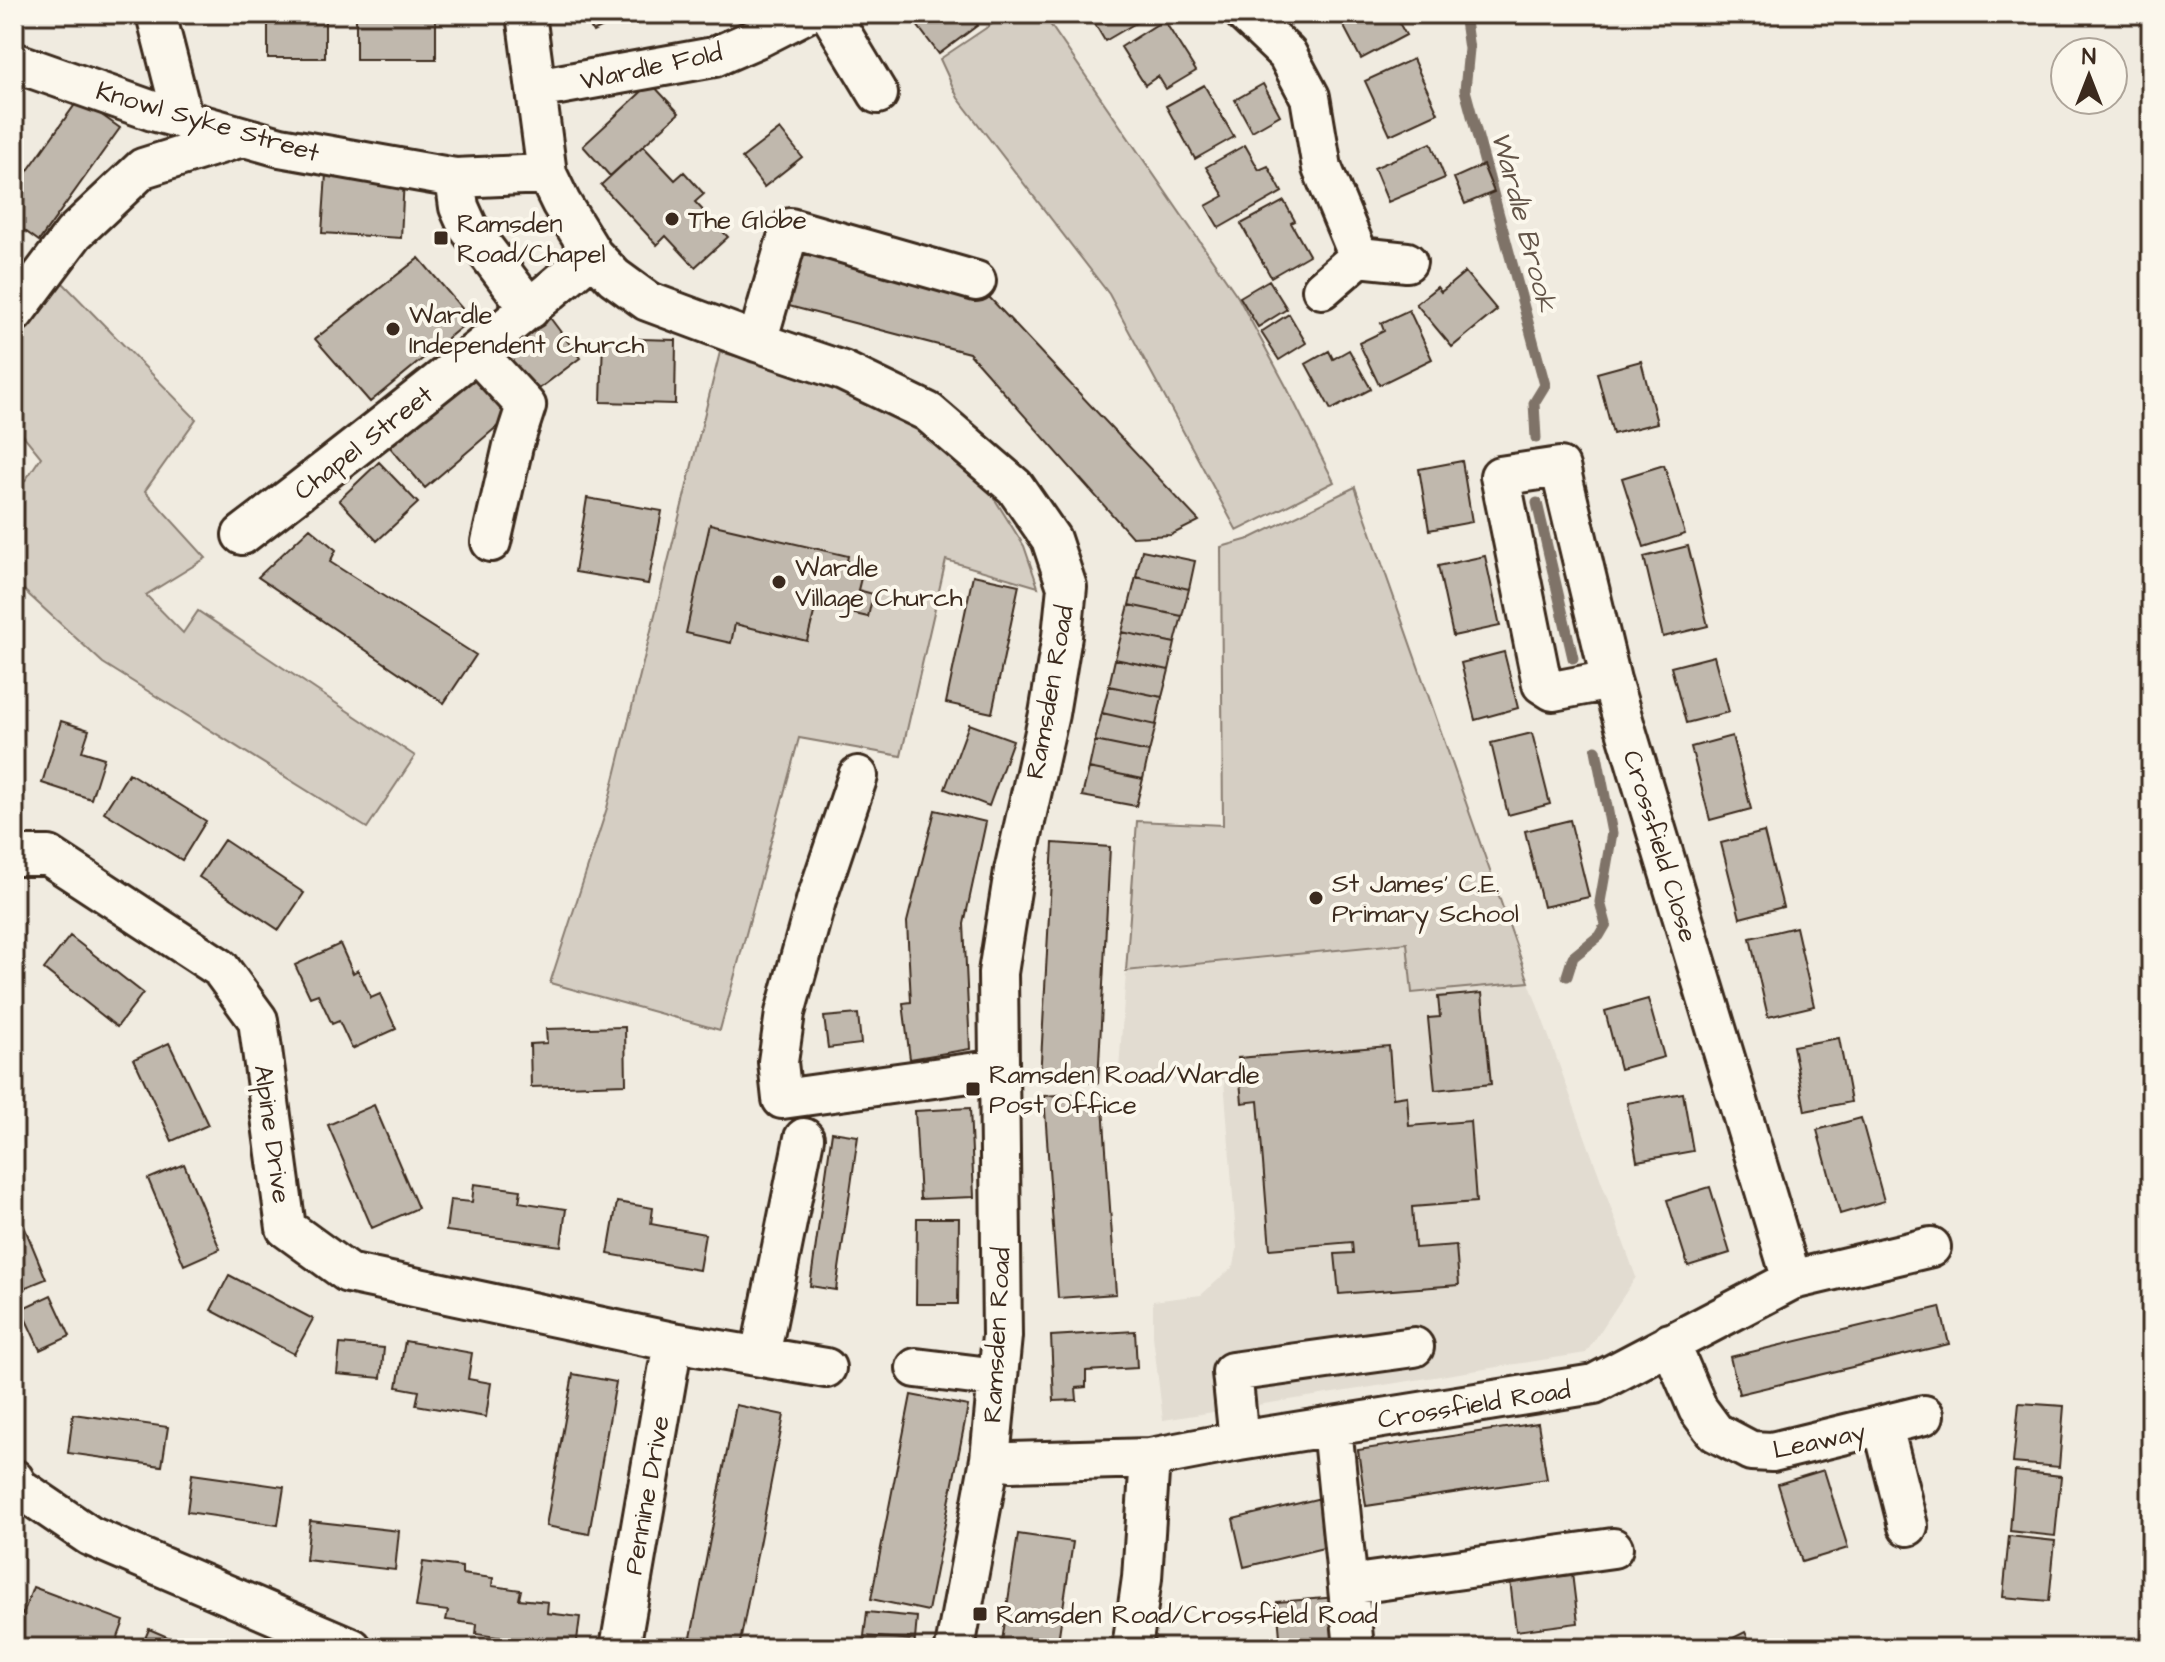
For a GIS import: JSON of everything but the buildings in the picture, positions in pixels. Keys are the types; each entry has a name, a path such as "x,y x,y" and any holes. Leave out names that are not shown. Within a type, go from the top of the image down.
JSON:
{"street":[{"path":"156,14 183,119"},
{"name":"Ramsden Road","path":"526,14 547,174 593,255 614,277 647,301 843,371 928,412 1015,487 1051,539 1067,587 1057,667 1014,871 998,973 1002,1336 990,1459 955,1648"},
{"name":"Wardle Fold","path":"536,89 714,57 805,14"},
{"path":"830,14 878,94"},
{"path":"1245,14 1287,54 1310,97 1322,168 1359,257"},
{"name":"Knowl Syke Street","path":"14,62 153,111 280,147 455,178 547,174"},
{"path":"14,313 74,233 143,168 242,137"},
{"path":"455,178 459,207 468,227 530,309"},
{"path":"757,342 790,228 976,281"},
{"name":"Chapel Street","path":"242,535 477,353 593,255"},
{"path":"1322,289 1359,257 1407,262"},
{"path":"477,353 526,406 513,446 491,542"},
{"name":"Crossfield Close","path":"1611,680 1553,691 1542,684 1500,476 1560,467 1611,680 1792,1280"},
{"path":"858,776 816,901 785,1013 778,1062 782,1099 999,1069"},
{"name":"Alpine Drive","path":"14,856 49,856 220,968 258,1020 286,1228 348,1273 673,1342 826,1368"},
{"path":"760,1356 804,1138"},
{"name":"Crossfield Road","path":"990,1459 1011,1462 1150,1458 1594,1384 1792,1280 1931,1247"},
{"name":"Pennine Drive","path":"620,1648 673,1342"},
{"name":"Leaway","path":"1670,1343 1698,1409 1715,1432 1751,1451 1772,1452 1924,1415"},
{"path":"1239,1441 1232,1372 1414,1347"},
{"path":"916,1368 998,1378"},
{"name":"Leaway","path":"1883,1426 1908,1526"},
{"path":"1332,1427 1354,1648"},
{"path":"1132,1648 1142,1578 1150,1458"},
{"path":"14,1479 18,1487 90,1536 352,1648"},
{"path":"1348,1585 1613,1548"}],"shaded area":[{"path":"1007,14 1043,14 1238,297 1334,482 1237,531 1109,294 958,98 940,59"},
{"path":"61,281 196,419 145,491 206,558 146,595 183,633 198,611 415,756 367,828 103,663 14,581 14,497 41,457 14,424 14,344"},
{"path":"720,352 803,374 917,427 989,490 1024,546 1038,587 946,560 901,756 799,738 720,1030 550,983 607,808"},
{"name":"St James' C.E. Primary School","path":"1355,487 1636,1277 1586,1353 1163,1420 1153,1336 1153,1301 1201,1295 1234,1266 1237,1249 1224,1080 1118,1083 1137,821 1223,825 1221,547 1249,539"},
{"path":"1355,487 1529,982 1412,993 1407,943 1126,971 1137,821 1223,825 1221,547 1249,539"}],"waterway":[{"name":"Wardle Brook","path":"1464,14 1469,49 1465,90 1545,385 1534,403 1536,438"},
{"path":"1537,503 1573,658"},
{"path":"1567,976 1573,957 1599,936 1606,924 1600,902 1612,833 1596,750"}],"place":[{"name":"The Globe","path":"672,219"},
{"name":"Ramsden Road/Chapel","path":"441,238"},
{"name":"Wardle Independent Church","path":"393,329"},
{"name":"Wardle Village Church","path":"779,582"},
{"name":"St James' C.E. Primary School","path":"1316,898"},
{"name":"Ramsden Road/Wardle Post Office","path":"973,1089"},
{"name":"Ramsden Road/Crossfield Road","path":"980,1614"}]}
